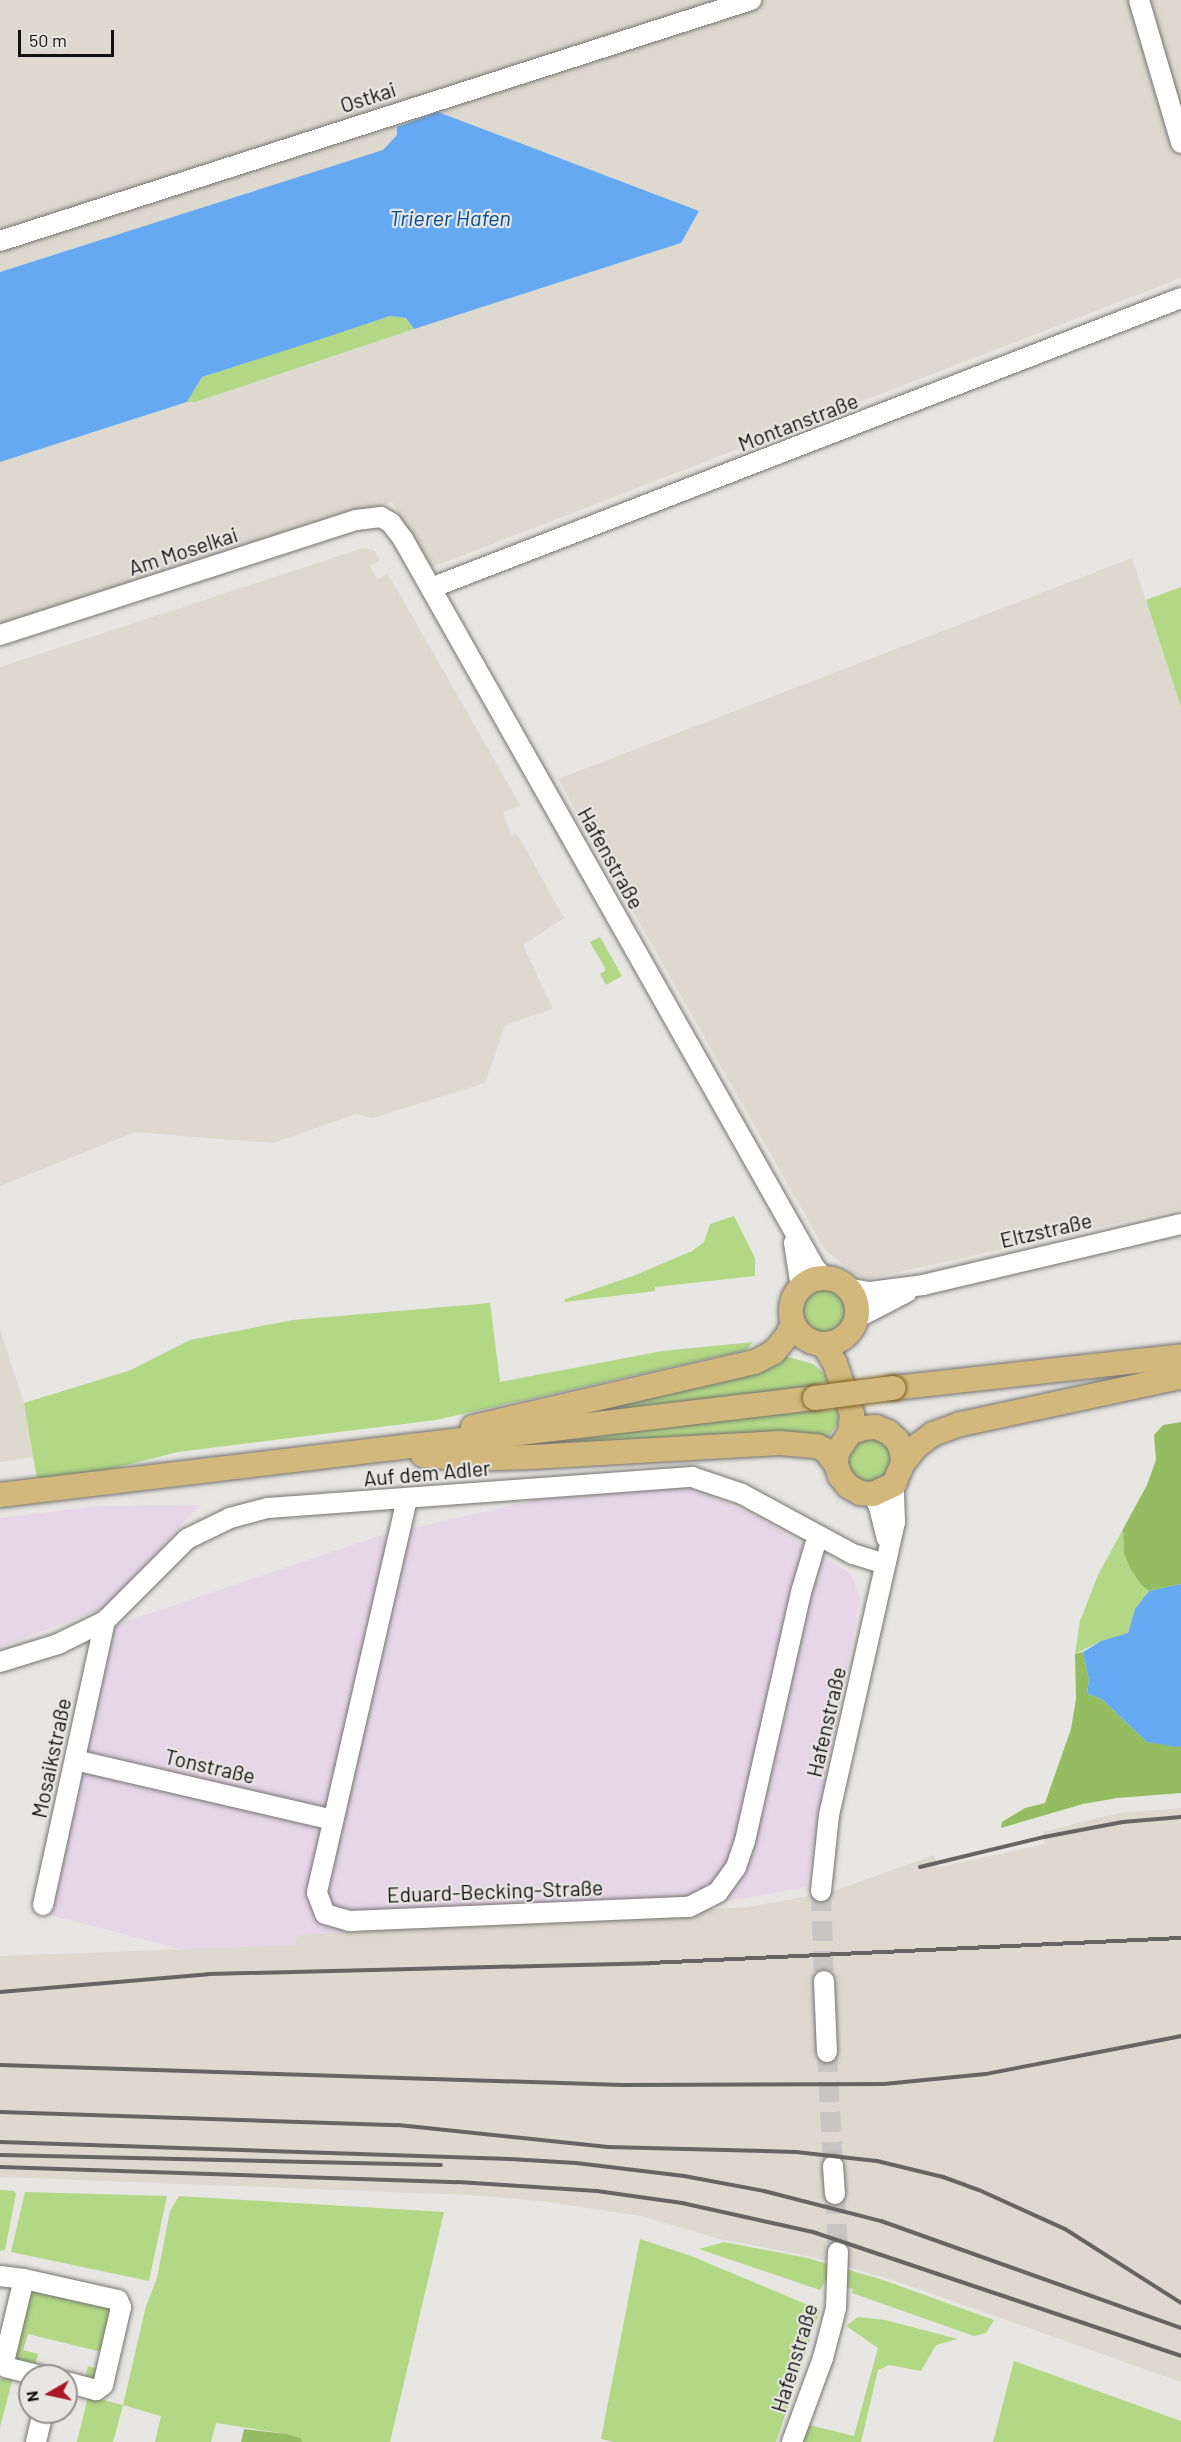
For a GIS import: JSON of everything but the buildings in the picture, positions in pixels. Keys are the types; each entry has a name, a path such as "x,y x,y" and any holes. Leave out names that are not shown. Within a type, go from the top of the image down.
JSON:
{"main road":[{"path":"398,1447 502,1418 755,1362 774,1352 787,1336 792,1323 791,1304 812,1282 842,1283 850,1289 857,1303 848,1358 868,1419 897,1440 902,1451 890,1480"},
{"path":"792,1323 805,1339 824,1345 838,1342 853,1326"},
{"path":"824,1345 830,1352 847,1394 852,1414 850,1433 837,1452 836,1464"},
{"path":"0,1495 893,1388 1181,1356"},
{"path":"369,1450 466,1459 780,1443 817,1446 825,1450 836,1464 840,1476 848,1486 860,1492 890,1480 916,1446 933,1434 961,1424 1181,1377"},
{"path":"850,1433 862,1428 876,1427"}],"street":[{"name":"Ostkai","path":"0,241 751,0"},
{"path":"1140,0 1181,143"},
{"name":"Montanstraße","path":"431,588 1181,298"},
{"name":"Hafenstraße","path":"381,517 397,529 793,1229 812,1282"},
{"name":"Am Moselkai","path":"0,635 356,520 381,517"},
{"name":"Eltzstraße","path":"850,1289 870,1292 922,1285 1181,1224"},
{"name":"Eltzstraße","path":"853,1326 922,1285"},
{"name":"Auf dem Adler","path":"0,1662 58,1644 105,1622 187,1539 230,1518 268,1508 407,1499 625,1480 692,1477 742,1494 853,1554 885,1564"},
{"name":"Hafenstraße","path":"821,1892 829,1815 885,1564 890,1480"},
{"name":"Eduard-Becking-Straße","path":"407,1499 317,1893 325,1914 350,1921 689,1907 718,1892 736,1867 745,1841 802,1589 818,1535"},
{"name":"Mosaikstraße","path":"43,1905 105,1622"},
{"name":"Tonstraße","path":"75,1760 333,1820"},
{"path":"824,1981 827,2052"},
{"path":"833,2166 835,2194"},
{"name":"Hafenstraße","path":"792,2442 823,2358 836,2308 838,2252"},
{"path":"0,2276 24,2279 118,2300 122,2307 103,2385 96,2390 78,2385"},
{"path":"18,2370 6,2367 4,2362 24,2279"},
{"path":"36,2442 41,2424"}],"shaded area":[{"path":"0,0 1181,0 1181,278 430,568 392,502 0,626 0,462 187,402 202,377 414,328 681,243 699,211 438,112 397,135 384,150 0,272"},
{"path":"363,548 374,550 380,560 370,566 377,579 388,574 518,801 520,806 503,812 511,835 516,834 522,842 564,918 523,945 553,1009 505,1025 485,1083 373,1118 356,1114 273,1143 135,1132 0,1186 0,667"},
{"path":"1132,558 1181,707 1181,1209 863,1280 825,1250 558,779"},
{"path":"0,1329 24,1403 34,1457 0,1462"},
{"path":"690,1487 757,1517 851,1574 860,1599 806,1887 542,1935 184,1950 50,1915 115,1625 379,1536 535,1500"},
{"path":"200,1505 104,1608 0,1647 0,1518 99,1506"},
{"path":"1181,1808 1181,2382 893,2280 812,2257 720,2239 641,2216 541,2201 468,2195 0,2177 0,1956 295,1945 298,1935 748,1907 831,1892 934,1855 939,1867 1044,1844 1044,1832 1081,1822 1119,1813"}],"green space":[{"path":"390,316 406,318 414,329 195,402 187,402 202,377"},
{"path":"1181,587 1181,707 1146,600"},
{"path":"600,937 622,976 606,985 600,974 606,970 590,942"},
{"path":"734,1216 755,1258 755,1276 655,1287 655,1291 564,1302 565,1299 633,1276 692,1251 704,1242 710,1224"},
{"path":"819,1287 829,1287 842,1294 849,1307 849,1317 842,1330 829,1337 819,1337 810,1333 803,1326 799,1317 799,1307 803,1298 810,1291"},
{"path":"490,1303 500,1382 662,1351 753,1342 746,1350 436,1420 178,1452 107,1470 37,1479 24,1403 131,1370 190,1340 293,1320"},
{"path":"785,1356 813,1364 825,1374 828,1382 808,1386 809,1389 495,1428"},
{"path":"815,1408 816,1412 838,1409 838,1424 823,1444 473,1451"},
{"path":"1181,1422 1181,1584 1149,1591 1142,1586 1131,1570 1124,1554 1123,1529 1147,1485 1156,1460 1154,1435 1163,1425"},
{"path":"879,1435 896,1457 884,1482 862,1484 847,1468 848,1447 853,1442"},
{"path":"1123,1529 1124,1554 1131,1570 1142,1586 1149,1591 1135,1609 1128,1633 1101,1641 1075,1654 1080,1621 1098,1575"},
{"path":"1083,1652 1089,1680 1087,1693 1103,1700 1147,1742 1181,1746 1181,1793 1117,1798 1083,1804 1001,1828 1002,1822 1025,1808 1045,1803 1071,1729 1076,1699 1075,1654"},
{"path":"0,2190 14,2191 16,2194 5,2250 0,2251"},
{"path":"25,2192 167,2196 149,2281 11,2252"},
{"path":"179,2196 444,2212 390,2442 302,2442 301,2438 287,2434 216,2423 211,2442 155,2442 161,2416 123,2405 146,2306 157,2278 170,2211"},
{"path":"640,2239 691,2256 820,2310 776,2442 614,2442 601,2439"},
{"path":"724,2242 807,2258 880,2279 994,2320 986,2333 974,2336 852,2293 853,2289 825,2280 820,2290 699,2249"},
{"path":"32,2287 116,2306 101,2379 95,2385 84,2382 88,2366 102,2370 106,2353 28,2334 23,2350 38,2354 36,2364 13,2363 29,2290"},
{"path":"858,2317 885,2320 958,2339 936,2345 921,2371 889,2365 878,2370 861,2442 799,2442 805,2424 854,2436 878,2348 846,2326"},
{"path":"1014,2361 1181,2421 1181,2442 993,2442"},
{"path":"13,2378 0,2427 0,2379"},
{"path":"88,2396 123,2405 113,2442 77,2442"},
{"path":"244,2429 287,2434 301,2438 302,2442 241,2442"}],"water":[{"name":"Trierer Hafen","path":"438,112 699,211 681,243 414,329 406,318 390,316 202,377 187,402 0,462 0,272 383,150 397,135 397,127"},
{"path":"1181,1584 1181,1746 1177,1747 1147,1742 1103,1700 1087,1693 1089,1680 1083,1652 1101,1641 1128,1633 1135,1609 1149,1591"}],"tunnel":[{"path":"821,1891 824,1981"},
{"path":"827,2052 833,2166"},
{"path":"835,2194 838,2252"}],"railway":[{"path":"920,1867 1044,1837 1123,1822 1181,1817"},
{"path":"0,1992 208,1974 650,1963 1181,1938"},
{"path":"0,2065 623,2085 884,2084 986,2074 1181,2036"},
{"path":"0,2112 398,2125 608,2147 796,2152 877,2161 943,2177 979,2190 1065,2229 1181,2303"},
{"path":"0,2142 510,2159 576,2163 684,2176 764,2191 881,2221 1181,2328"},
{"path":"0,2155 441,2165"},
{"path":"0,2167 458,2182 597,2191 682,2203 813,2232 1181,2356"}]}
